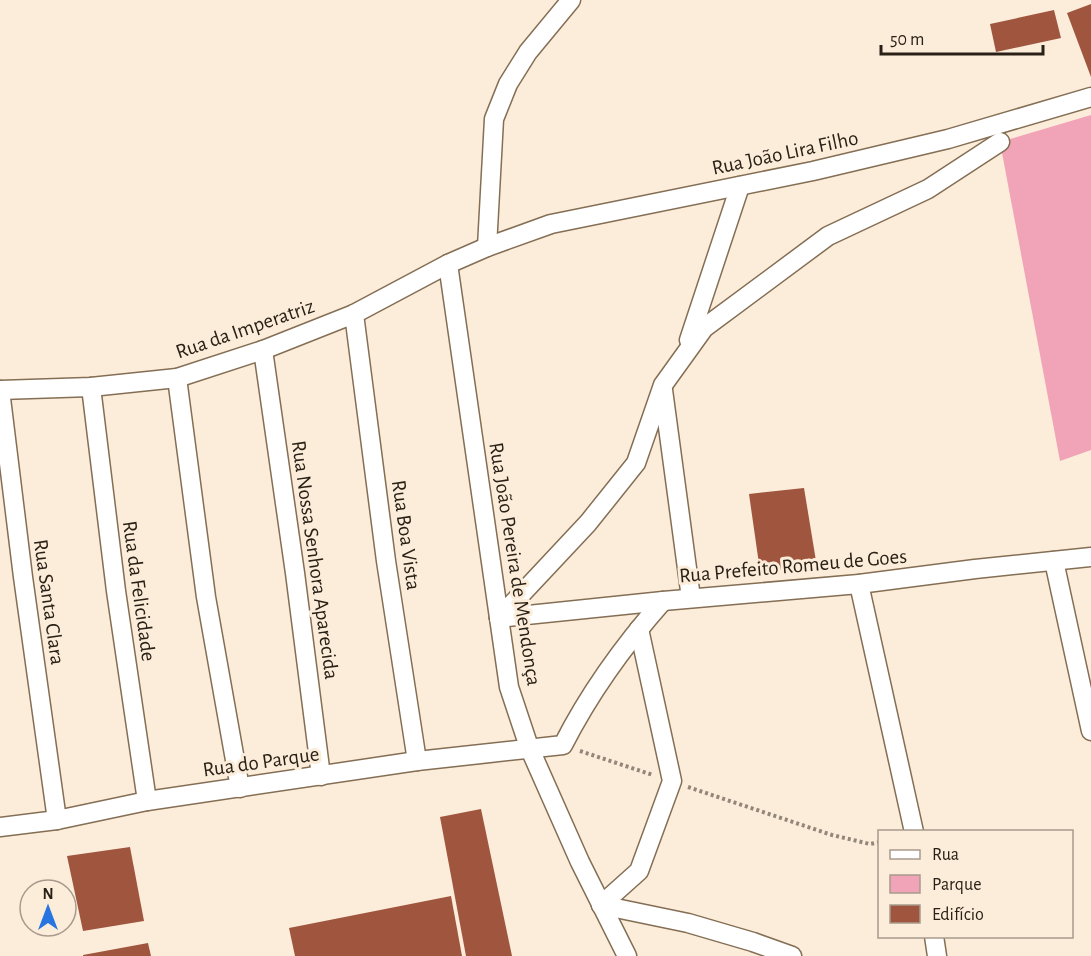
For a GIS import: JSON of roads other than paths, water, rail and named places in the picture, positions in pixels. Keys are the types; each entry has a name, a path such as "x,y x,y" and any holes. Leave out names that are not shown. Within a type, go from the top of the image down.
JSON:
{"street":[{"path":"486,247 494,119 508,84 528,52 571,0"},
{"name":"Rua João Lira Filho","path":"486,247 551,224 813,171 948,139 1091,97"},
{"path":"499,618 588,523 636,463 663,386 704,328 828,236 928,189 1000,142"},
{"path":"683,356 740,186"},
{"name":"Rua da Imperatriz","path":"0,390 91,387 177,378 263,350 354,314 448,264 486,247"},
{"name":"Rua João Pereira de Mendonça","path":"448,264 509,687 529,747 627,956"},
{"name":"Rua Boa Vista","path":"354,314 386,561 417,761"},
{"name":"Rua Nossa Senhora Aparecida","path":"263,350 321,776"},
{"path":"177,378 206,597 240,788"},
{"path":"663,386 691,598"},
{"name":"Rua da Felicidade","path":"91,387 116,591 147,801"},
{"name":"Rua Santa Clara","path":"0,390 57,820"},
{"name":"Rua Prefeito Romeu de Goes","path":"499,618 691,598 859,584 1091,557"},
{"path":"1054,561 1091,731"},
{"path":"859,584 914,830"},
{"path":"602,905 639,872 672,781 639,629 663,601"},
{"name":"Rua do Parque","path":"0,827 57,820 147,801 417,761 563,745 596,686 639,629"},
{"path":"602,905 688,922 792,956"},
{"path":"934,938 937,956"}]}
